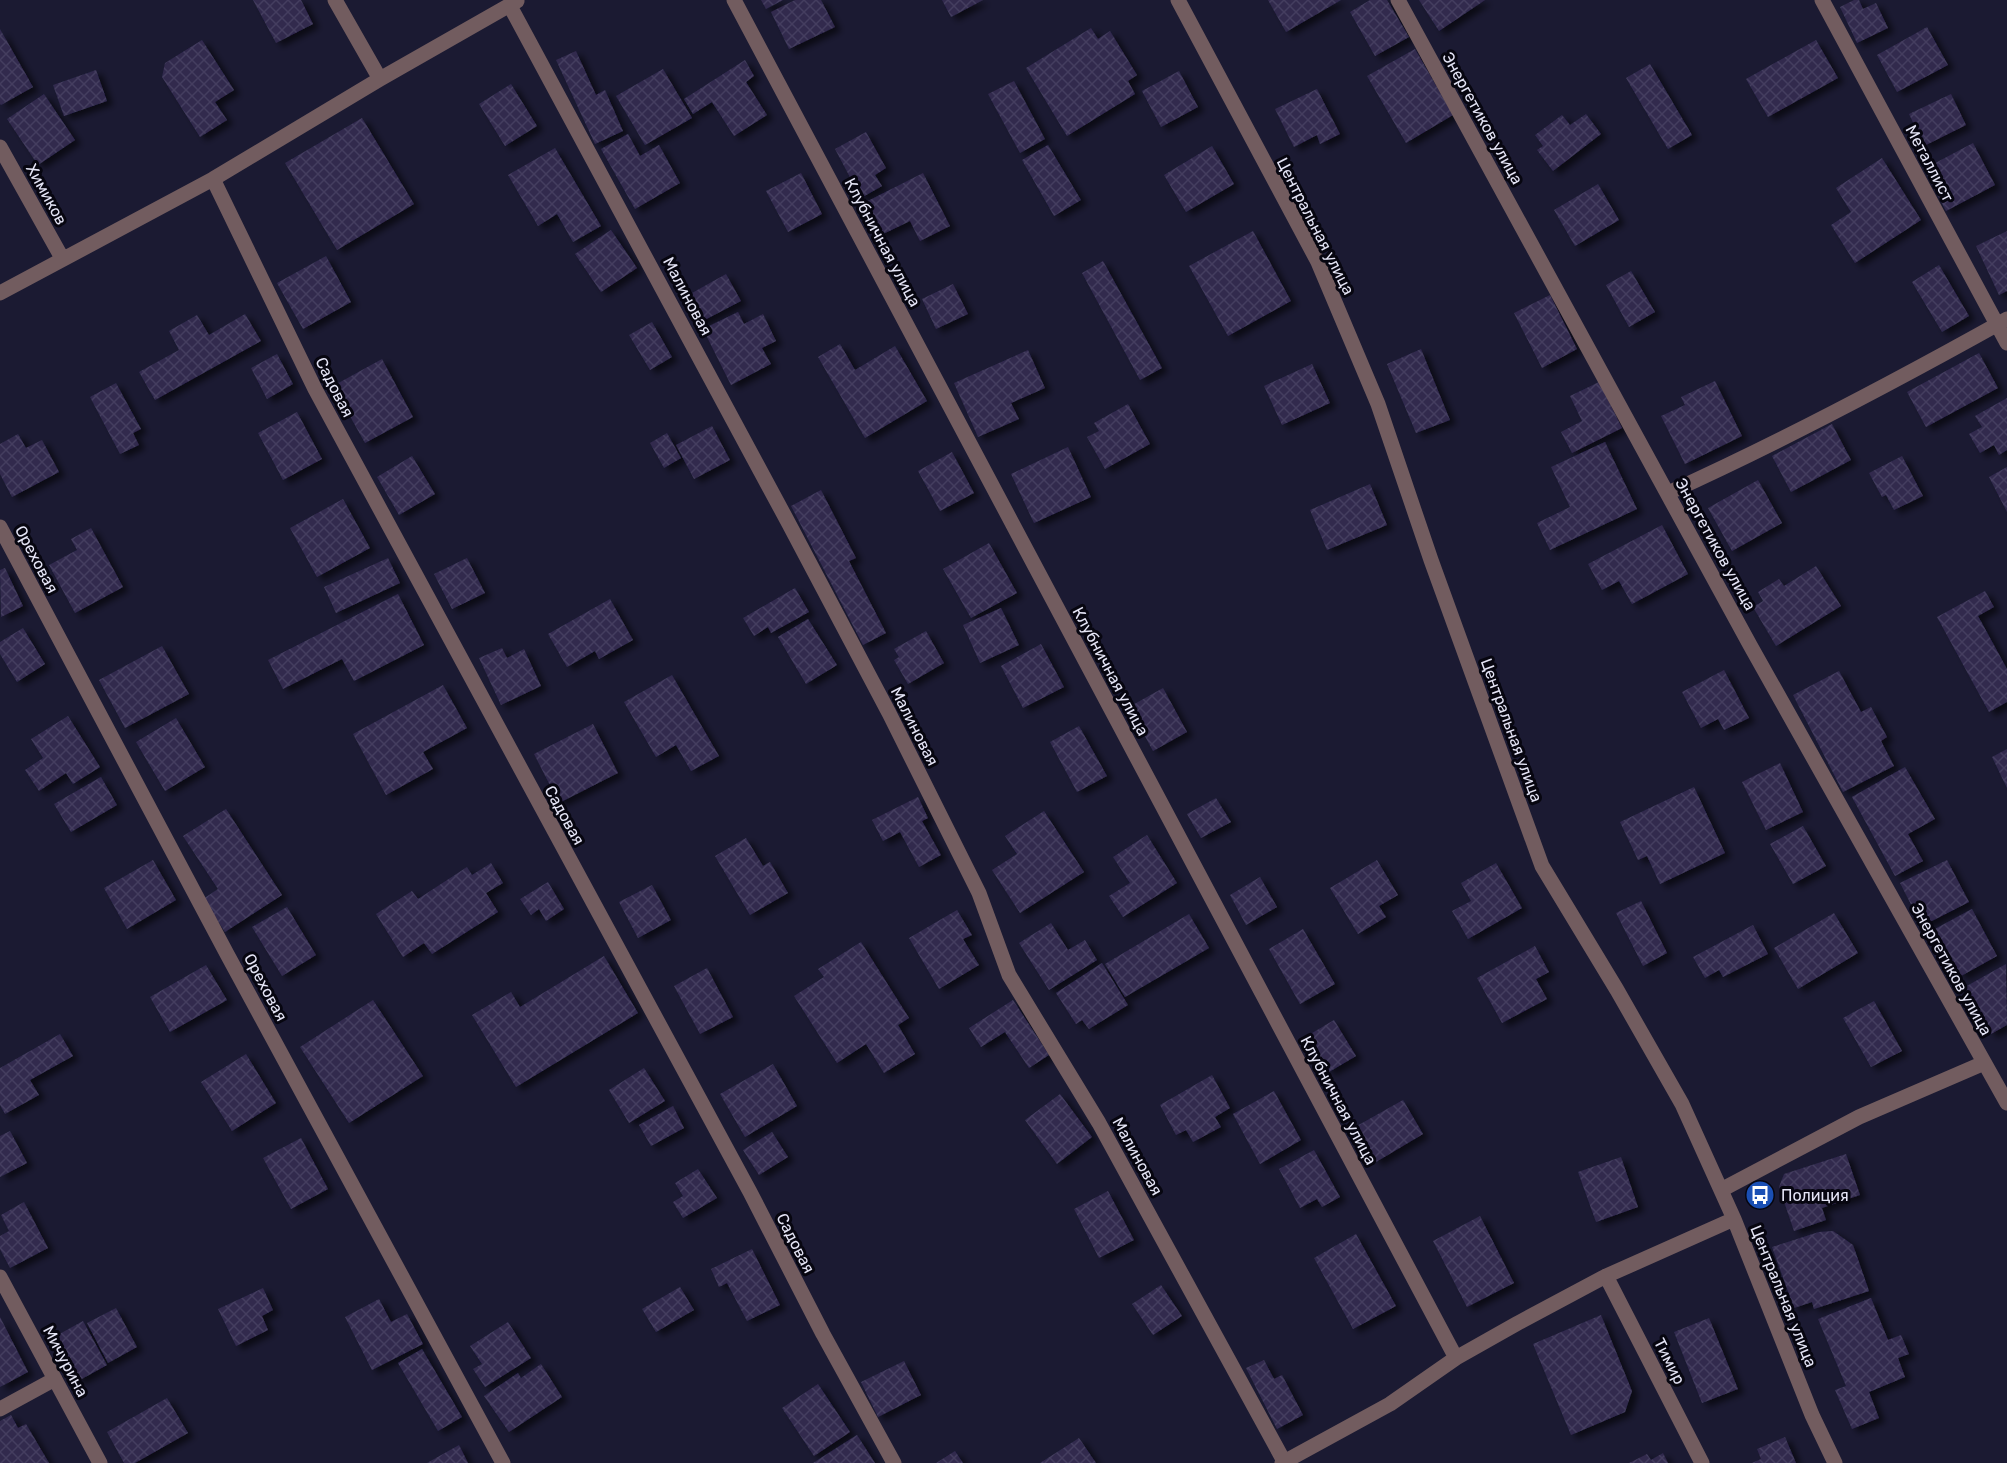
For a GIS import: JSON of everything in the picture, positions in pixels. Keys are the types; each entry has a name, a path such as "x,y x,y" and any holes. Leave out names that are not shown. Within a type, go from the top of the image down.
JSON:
{"street":[{"path":"335,0 380,79"},
{"name":"Клубничная улица","path":"734,0 1456,1358"},
{"name":"Центральная улица","path":"1178,0 1323,273 1378,404 1431,560 1542,866 1682,1104 1734,1218 1812,1415 1835,1463"},
{"name":"Энергетиков улица","path":"1398,0 1668,494 2007,1103"},
{"name":"Металлист","path":"1822,0 2002,322 2007,343"},
{"path":"0,293 213,179 380,79 515,3"},
{"name":"Малиновая","path":"515,3 889,713 979,893 1009,975 1100,1123 1284,1463"},
{"name":"Химиков","path":"0,147 62,258"},
{"name":"Садовая","path":"213,179 315,389 750,1192 823,1334 894,1463"},
{"path":"1668,494 1908,374 2002,322"},
{"name":"Ореховая","path":"0,527 502,1463"},
{"path":"1721,1190 1859,1117 1984,1063"},
{"path":"1284,1463 1390,1404 1456,1358 1606,1275 1734,1218"},
{"name":"Тимир","path":"1606,1275 1702,1463"},
{"name":"Мичурина","path":"0,1277 100,1463"},
{"path":"0,1409 55,1379"}],"building":[{"path":"253,0 301,0 313,24 276,43"},
{"path":"761,0 783,0 766,9"},
{"path":"795,0 821,0 835,27 789,49 771,12"},
{"path":"942,0 983,0 951,17"},
{"path":"1268,0 1341,0 1286,32"},
{"path":"1370,0 1387,0 1409,37 1375,56 1350,12"},
{"path":"1419,0 1485,0 1439,31"},
{"path":"1859,0 1863,9 1876,3 1888,28 1857,43 1840,7"},
{"path":"1927,27 1948,65 1897,92 1877,55"},
{"path":"1091,28 1098,39 1110,31 1137,75 1128,81 1135,94 1067,136 1026,68"},
{"path":"0,29 33,87 1,105 0,104"},
{"path":"202,40 234,90 215,102 227,120 200,137 162,77 165,63"},
{"path":"1816,40 1838,78 1768,117 1746,79"},
{"path":"1415,49 1453,115 1406,143 1367,76"},
{"path":"576,51 596,95 605,90 623,131 595,144 556,60"},
{"path":"745,60 754,76 746,82 767,115 734,136 712,102 693,114 684,99"},
{"path":"1650,64 1692,135 1668,149 1626,78"},
{"path":"663,69 692,118 645,145 616,96"},
{"path":"96,70 107,101 64,116 53,85"},
{"path":"1179,71 1198,107 1161,127 1142,91"},
{"path":"1014,81 1045,139 1020,153 988,94"},
{"path":"511,84 537,126 505,146 479,104"},
{"path":"1317,89 1340,134 1320,144 1317,135 1294,147 1275,109"},
{"path":"44,94 75,140 38,165 7,119"},
{"path":"1951,94 1966,125 1924,146 1909,114"},
{"path":"1586,114 1601,134 1553,171 1537,150 1543,146 1535,135 1562,115 1570,125"},
{"path":"362,118 414,204 337,250 285,163"},
{"path":"866,132 886,168 875,175 882,186 861,198 835,149"},
{"path":"628,134 640,156 659,145 680,183 635,209 601,149"},
{"path":"1973,143 1995,185 1946,211 1924,169"},
{"path":"1048,145 1081,200 1054,216 1022,160"},
{"path":"1212,146 1234,184 1186,212 1164,175"},
{"path":"555,148 601,226 573,242 557,214 538,226 508,175"},
{"path":"1882,158 1921,220 1855,263 1831,225 1851,212 1836,188"},
{"path":"801,173 822,214 788,232 766,191"},
{"path":"923,173 950,226 920,241 910,221 879,236 862,204"},
{"path":"1598,184 1619,220 1575,246 1554,210"},
{"path":"611,230 637,268 601,292 575,254"},
{"path":"1253,231 1291,301 1228,336 1189,266"},
{"path":"2007,231 2007,291 1999,295 1976,246"},
{"path":"326,256 351,302 303,329 277,283"},
{"path":"1103,261 1162,368 1140,380 1082,273"},
{"path":"1939,265 1969,316 1942,332 1912,282"},
{"path":"1631,271 1655,312 1629,327 1606,285"},
{"path":"726,274 741,301 697,324 683,298"},
{"path":"953,284 968,314 936,329 922,299"},
{"path":"1550,295 1577,349 1542,368 1514,313"},
{"path":"738,312 744,324 763,314 776,341 762,348 771,364 731,385 703,329"},
{"path":"245,314 261,341 155,400 139,372 179,350 169,331 197,315 209,335"},
{"path":"652,322 672,357 650,370 629,335"},
{"path":"840,344 855,370 895,346 927,401 865,438 818,357"},
{"path":"1421,349 1450,420 1416,433 1387,364"},
{"path":"1028,350 1045,388 1011,403 1019,419 978,437 954,383"},
{"path":"1979,353 1998,388 1926,427 1907,392"},
{"path":"277,354 293,384 267,399 251,368"},
{"path":"382,359 413,417 365,443 333,386"},
{"path":"1312,364 1330,403 1282,425 1264,386"},
{"path":"1715,381 1742,436 1685,464 1661,416 1685,405 1681,397"},
{"path":"1599,382 1622,428 1572,453 1561,432 1582,421 1570,396"},
{"path":"116,383 141,429 133,433 139,445 120,454 90,397"},
{"path":"2007,398 2007,450 1999,455 1994,445 1980,453 1969,434 1982,427 1975,416"},
{"path":"1128,404 1150,444 1105,469 1087,437 1099,431 1094,423"},
{"path":"297,412 322,459 283,480 258,433"},
{"path":"1832,424 1851,460 1791,492 1772,456"},
{"path":"712,426 730,460 694,479 676,445"},
{"path":"667,433 681,458 664,468 650,443"},
{"path":"18,434 26,448 42,440 59,472 12,497 0,474 0,444"},
{"path":"1605,442 1637,509 1550,550 1537,523 1570,507 1551,467"},
{"path":"1068,447 1091,497 1034,523 1011,474"},
{"path":"952,452 974,493 940,511 918,471"},
{"path":"412,456 435,494 399,515 377,477"},
{"path":"1902,456 1923,496 1894,510 1886,495 1882,497 1869,473"},
{"path":"2007,467 2007,512 1989,477"},
{"path":"1758,480 1782,523 1732,551 1708,508"},
{"path":"1370,484 1387,525 1327,550 1310,510"},
{"path":"821,490 856,558 849,561 886,633 863,645 791,506"},
{"path":"343,499 370,548 317,577 290,528"},
{"path":"1662,525 1688,574 1632,604 1619,581 1602,590 1588,564"},
{"path":"91,528 123,587 75,613 49,565 77,550 71,539"},
{"path":"989,543 1017,593 971,618 943,569"},
{"path":"388,558 400,583 336,613 324,587"},
{"path":"467,558 485,593 452,609 434,574"},
{"path":"1816,566 1841,606 1776,646 1753,607 1763,601 1758,592 1779,579 1784,586"},
{"path":"5,568 23,606 1,617 0,570"},
{"path":"795,588 809,612 771,633 768,627 754,636 743,618"},
{"path":"1985,591 1994,607 1978,616 2007,669 2007,702 1989,712 1937,617"},
{"path":"398,594 424,645 354,681 342,659 283,689 268,660"},
{"path":"610,599 633,640 599,659 595,651 567,667 548,634"},
{"path":"1001,608 1019,645 980,663 963,625"},
{"path":"808,619 837,665 806,684 778,637"},
{"path":"23,628 45,664 17,682 0,654 0,642"},
{"path":"926,631 944,663 908,684 894,660 899,657 894,649"},
{"path":"1041,644 1064,687 1023,708 1001,666"},
{"path":"162,646 189,694 125,728 99,680"},
{"path":"502,648 507,658 524,649 541,686 501,705 479,658"},
{"path":"1724,670 1749,718 1724,730 1718,719 1701,728 1682,692"},
{"path":"1839,671 1861,712 1871,707 1887,737 1881,741 1894,766 1843,792 1793,695"},
{"path":"672,675 719,756 691,771 676,745 656,757 624,702"},
{"path":"443,685 467,728 423,752 433,769 386,795 353,734"},
{"path":"1163,688 1187,732 1153,751 1129,707"},
{"path":"68,716 100,767 73,784 66,773 39,791 25,770 43,758 31,739"},
{"path":"176,718 205,767 165,791 136,742"},
{"path":"593,724 618,773 559,803 534,754"},
{"path":"1079,726 1107,776 1077,792 1050,742"},
{"path":"2007,749 2007,788 1992,757"},
{"path":"1780,763 1803,812 1766,830 1742,782"},
{"path":"1905,767 1935,819 1908,834 1923,861 1895,876 1852,797"},
{"path":"101,777 117,805 71,832 54,804"},
{"path":"1694,787 1725,853 1660,884 1647,856 1638,860 1620,822"},
{"path":"918,797 928,818 922,821 941,855 919,867 900,832 883,841 872,820"},
{"path":"1216,798 1231,822 1201,838 1187,814"},
{"path":"226,809 282,895 225,932 203,899 218,889 183,836"},
{"path":"1044,811 1084,872 1020,913 992,870 1017,854 1005,836"},
{"path":"1803,826 1826,866 1793,884 1770,844"},
{"path":"1147,835 1177,883 1123,917 1109,896 1130,883 1113,857"},
{"path":"746,838 763,866 770,862 788,893 750,915 715,856"},
{"path":"153,860 176,900 127,929 104,888"},
{"path":"1377,860 1398,895 1379,906 1386,917 1358,934 1330,888"},
{"path":"1947,860 1969,902 1922,926 1900,883"},
{"path":"491,863 503,883 486,893 498,912 432,954 424,943 403,957 376,914 412,891 418,899 467,867 472,875"},
{"path":"1496,863 1522,908 1468,939 1452,911 1471,901 1461,883"},
{"path":"1260,877 1277,907 1246,925 1230,895"},
{"path":"548,882 564,909 546,921 539,909 531,915 520,899"},
{"path":"652,885 671,920 638,938 619,902"},
{"path":"1641,901 1667,953 1643,966 1616,913"},
{"path":"287,907 316,955 282,976 252,927"},
{"path":"1972,909 1997,956 1961,976 1935,929"},
{"path":"957,910 972,935 963,939 979,965 939,989 909,938"},
{"path":"1834,913 1858,953 1798,989 1774,948"},
{"path":"1189,914 1209,948 1125,997 1105,964"},
{"path":"1051,923 1068,950 1085,940 1097,960 1049,990 1019,943"},
{"path":"1753,925 1768,954 1723,977 1719,970 1705,978 1693,957"},
{"path":"1303,929 1335,984 1300,1004 1269,949"},
{"path":"861,942 909,1018 898,1025 915,1054 884,1073 866,1044 837,1063 794,996 824,977 818,969"},
{"path":"1535,946 1549,972 1536,979 1547,999 1502,1023 1477,978"},
{"path":"604,956 638,1013 516,1087 472,1015 511,992 520,1007"},
{"path":"1102,963 1128,1005 1089,1029 1082,1020 1076,1024 1056,993"},
{"path":"2006,964 2007,1025 1991,1034 1965,987"},
{"path":"206,965 227,1000 170,1032 150,997"},
{"path":"707,968 733,1017 700,1034 674,986"},
{"path":"373,1000 423,1076 349,1123 300,1047"},
{"path":"1013,1000 1049,1055 1029,1068 1005,1032 981,1047 969,1028"},
{"path":"1874,1001 1902,1051 1871,1067 1843,1018"},
{"path":"1334,1020 1356,1056 1329,1072 1307,1036"},
{"path":"60,1034 73,1056 30,1080 39,1095 5,1114 0,1105 0,1068"},
{"path":"246,1054 276,1103 232,1131 201,1082"},
{"path":"773,1064 797,1106 745,1137 720,1094"},
{"path":"644,1068 665,1101 629,1123 609,1090"},
{"path":"1212,1075 1230,1108 1215,1117 1221,1127 1193,1142 1186,1130 1176,1135 1160,1105"},
{"path":"1274,1091 1301,1140 1260,1164 1233,1114"},
{"path":"1060,1094 1092,1137 1057,1164 1025,1120"},
{"path":"1403,1100 1423,1134 1376,1162 1355,1127"},
{"path":"673,1106 684,1128 651,1146 639,1125"},
{"path":"10,1131 27,1163 0,1177 0,1136"},
{"path":"772,1132 788,1157 759,1175 743,1150"},
{"path":"301,1138 328,1189 291,1209 263,1158"},
{"path":"1314,1150 1340,1197 1322,1207 1317,1199 1300,1208 1279,1169"},
{"path":"1846,1154 1860,1195 1822,1208 1826,1220 1794,1231 1779,1187 1784,1174"},
{"path":"1621,1157 1638,1207 1596,1222 1578,1172"},
{"path":"698,1169 717,1198 683,1218 673,1202 683,1196 675,1183"},
{"path":"1108,1191 1134,1240 1099,1258 1074,1209"},
{"path":"24,1202 48,1248 10,1268 0,1249 0,1236 9,1231 1,1215"},
{"path":"1480,1216 1514,1283 1467,1307 1433,1241"},
{"path":"1833,1231 1853,1245 1869,1291 1814,1309 1812,1302 1794,1308 1772,1247 1819,1232"},
{"path":"1356,1234 1396,1306 1353,1329 1314,1258"},
{"path":"752,1249 780,1305 747,1321 727,1283 719,1287 711,1269"},
{"path":"1161,1285 1182,1316 1153,1335 1132,1304"},
{"path":"680,1287 694,1310 656,1332 642,1309"},
{"path":"263,1288 273,1310 262,1316 268,1330 236,1346 218,1309"},
{"path":"1871,1298 1888,1340 1901,1335 1909,1354 1898,1358 1905,1377 1869,1392 1879,1418 1852,1429 1835,1390 1846,1386 1818,1319"},
{"path":"379,1299 391,1322 407,1314 423,1344 372,1370 345,1317"},
{"path":"116,1308 137,1347 108,1363 87,1323"},
{"path":"1601,1315 1632,1391 1625,1412 1571,1435 1533,1344"},
{"path":"0,1317 28,1372 0,1387"},
{"path":"1709,1318 1738,1389 1702,1403 1674,1332"},
{"path":"83,1321 107,1365 78,1381 54,1337"},
{"path":"508,1322 531,1358 485,1387 473,1369 482,1364 470,1346"},
{"path":"422,1349 462,1417 438,1431 398,1363"},
{"path":"1264,1360 1274,1379 1282,1375 1303,1415 1277,1429 1246,1368"},
{"path":"904,1361 921,1395 878,1417 861,1382"},
{"path":"541,1364 562,1397 509,1432 484,1396 518,1373 521,1378"},
{"path":"818,1384 850,1432 814,1456 782,1408"},
{"path":"167,1398 188,1433 135,1463 124,1463 107,1432"},
{"path":"11,1415 18,1428 26,1424 49,1463 0,1463 0,1421"},
{"path":"857,1435 875,1463 813,1463"},
{"path":"1785,1437 1796,1463 1752,1463 1761,1459 1757,1449"},
{"path":"1079,1438 1096,1463 1040,1463"},
{"path":"459,1445 468,1463 427,1463"},
{"path":"955,1451 963,1463 936,1463"},
{"path":"1663,1453 1668,1463 1629,1463 1647,1454 1651,1460"}],"place":[{"name":"Полиция","path":"1760,1195"}]}
